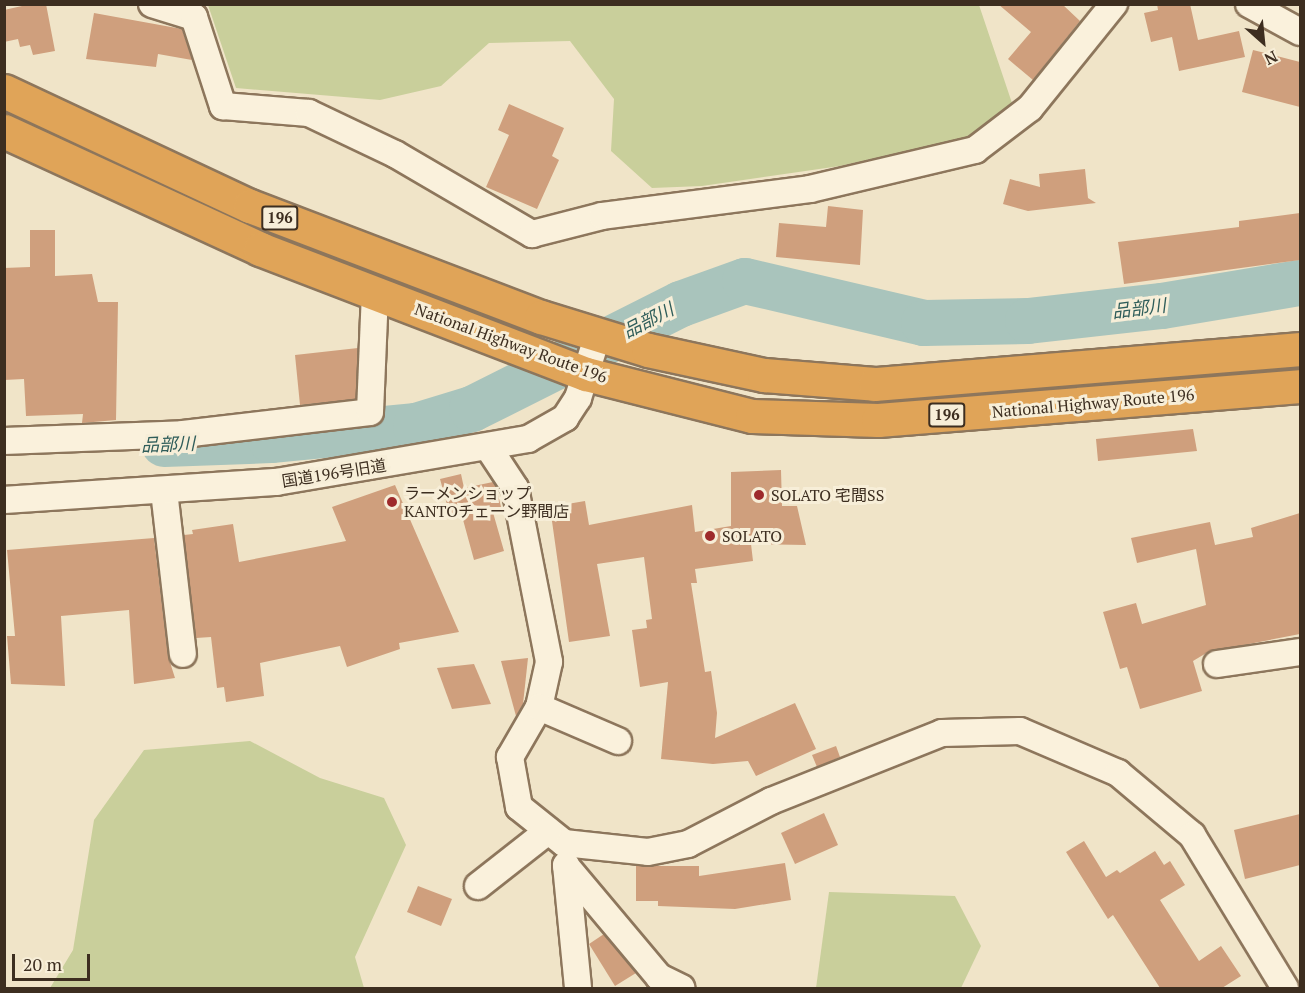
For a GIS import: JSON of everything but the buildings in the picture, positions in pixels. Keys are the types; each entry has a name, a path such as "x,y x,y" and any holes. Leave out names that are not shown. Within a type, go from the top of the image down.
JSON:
{"highway":[{"name":"196","path":"4,91 250,206 564,324 648,350 764,375 874,384 1300,349"},
{"name":"National Highway Route 196","path":"4,131 260,249 523,350 589,378 752,416 878,420 1300,386"}],"street":[{"path":"152,4 192,11 223,106 309,113 395,154 532,234 602,216 810,189 975,150 1030,108 1114,4"},
{"path":"1249,4 1300,32"},
{"path":"4,441 183,434 370,411 375,293"},
{"name":"国道196号旧道","path":"4,500 276,482 528,439 549,430 565,418 589,378 598,333"},
{"path":"488,447 515,488 549,662 539,707 510,757 519,807 560,847 658,976 682,988"},
{"path":"164,491 183,654"},
{"path":"1217,664 1300,652"},
{"path":"539,707 618,741"},
{"path":"478,886 560,847 648,852 688,844 771,801 942,734 1020,731 1118,773 1192,835 1285,988"},
{"path":"560,847 578,988"}],"green space":[{"path":"208,5 979,5 1012,103 969,137 840,166 702,186 652,188 611,151 614,99 570,41 489,43 441,86 380,100 236,88"},
{"path":"250,741 320,778 384,798 406,845 355,957 364,988 50,988 73,950 94,820 144,750"},
{"path":"829,892 955,896 981,946 961,988 816,988"}],"waterway":[{"name":"品部川","path":"164,444 271,440 416,426 472,409 681,304 745,281 924,323 1028,321 1162,306 1300,283"}],"place":[{"name":"SOLATO 宅間SS","path":"759,495"},
{"name":"ラーメンショップ KANTOチェーン野間店","path":"392,502"},
{"name":"SOLATO","path":"710,536"}]}
